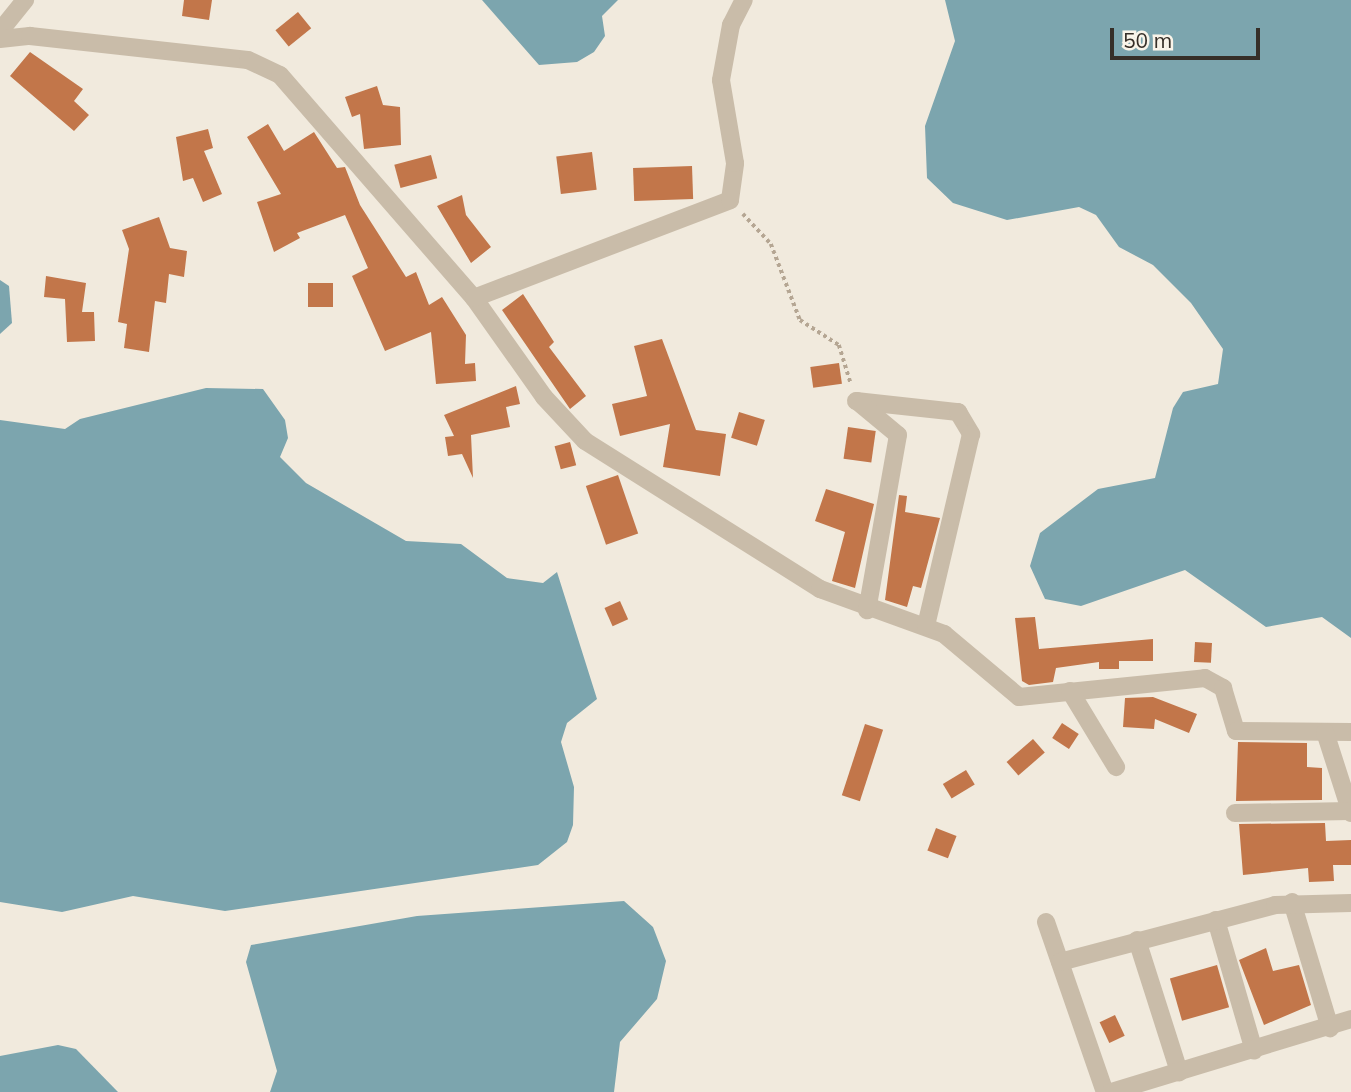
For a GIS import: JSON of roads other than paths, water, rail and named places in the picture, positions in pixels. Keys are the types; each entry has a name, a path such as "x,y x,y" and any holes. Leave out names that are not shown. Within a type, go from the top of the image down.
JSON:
{"street":[{"path":"0,31 25,0"},
{"path":"474,298 730,200 735,163 721,80 731,25 744,0"},
{"path":"0,39 30,36 266,66 295,87 474,298 544,397 586,441 820,589 867,610 926,626 961,646 1019,696 1205,678 1223,688 1237,731 1351,732"},
{"path":"867,610 898,435 856,401 958,412 971,434 926,626"},
{"path":"1070,691 1116,767"},
{"path":"1235,813 1351,812 1325,732"},
{"path":"1292,902 1330,1028"},
{"path":"1060,962 1216,919 1292,902 1351,902"},
{"path":"1216,919 1254,1051"},
{"path":"1045,922 1105,1092"},
{"path":"1137,940 1179,1072"},
{"path":"1111,1092 1330,1028 1351,1019"}],"water":[{"path":"482,0 618,0 602,16 605,36 594,52 577,62 539,65"},
{"path":"945,0 1351,0 1351,638 1322,617 1266,627 1185,570 1081,606 1045,599 1030,566 1040,533 1098,489 1155,478 1173,408 1183,392 1218,384 1223,349 1191,303 1153,265 1119,247 1096,215 1079,207 1007,220 953,203 927,178 925,126 955,41"},
{"path":"0,280 9,286 12,323 0,334"},
{"path":"206,388 263,389 285,420 288,438 280,457 306,483 406,541 461,544 507,578 543,583 557,572 597,699 567,723 561,742 574,787 573,825 567,842 538,865 225,911 133,896 62,912 0,902 0,420 65,429 80,419"},
{"path":"624,901 653,927 666,961 657,999 620,1042 614,1092 270,1092 277,1071 246,962 251,945 417,916"},
{"path":"58,1045 76,1049 118,1092 0,1092 0,1056"}]}
